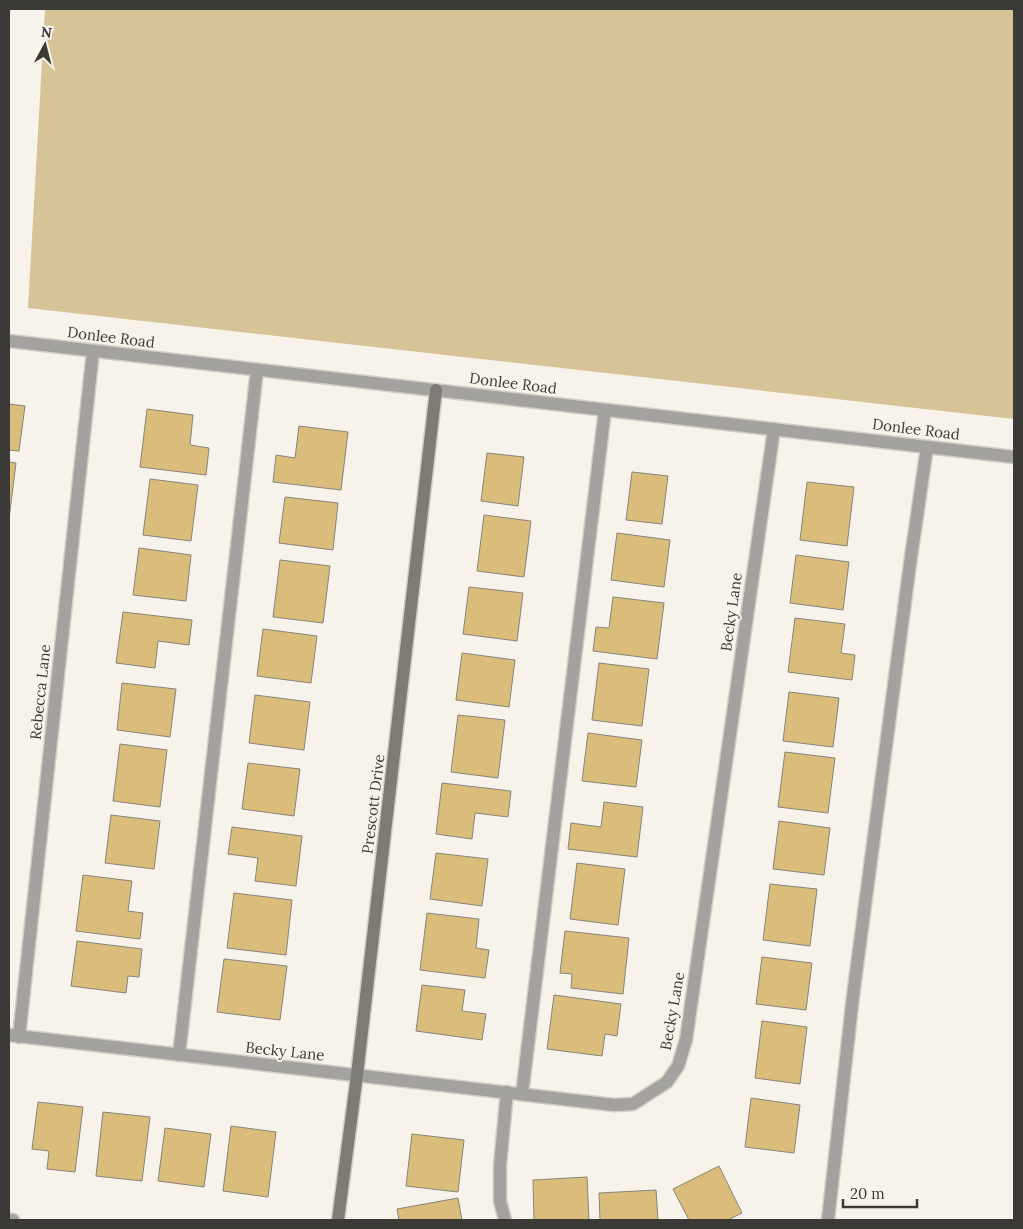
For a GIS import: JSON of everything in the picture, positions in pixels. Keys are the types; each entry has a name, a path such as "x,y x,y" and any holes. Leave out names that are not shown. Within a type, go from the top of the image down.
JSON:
{"street":[{"name":"Donlee Road","path":"9,342 1014,457"},
{"name":"Rebecca Lane","path":"14,1036 93,351"},
{"path":"179,1055 257,370"},
{"name":"Prescott Drive","path":"338,1220 357,1075 436,390"},
{"path":"522,1094 605,410"},
{"name":"Becky Lane","path":"14,1036 614,1105 633,1104 666,1082 678,1066 686,1040 774,430"},
{"path":"828,1220 853,996 927,447"},
{"path":"505,1220 500,1202 500,1183 507,1092"}],"shaded area":[{"path":"45,9 1014,9 1014,419 28,308"}],"building":[{"path":"9,404 25,406 19,451 9,450"},
{"path":"147,409 193,415 190,445 209,448 206,475 140,467"},
{"path":"299,426 348,432 341,490 273,482 276,455 295,458"},
{"path":"487,453 524,457 518,506 481,501"},
{"path":"9,462 16,463 9,519"},
{"path":"632,472 668,476 662,524 626,520"},
{"path":"150,479 198,485 191,541 143,535"},
{"path":"807,482 854,487 847,546 800,540"},
{"path":"285,497 338,503 333,550 279,543"},
{"path":"484,515 531,521 524,577 477,571"},
{"path":"617,533 670,540 664,587 611,580"},
{"path":"139,548 191,555 186,601 133,595"},
{"path":"796,555 849,562 843,610 790,603"},
{"path":"280,560 330,566 323,623 273,617"},
{"path":"469,587 523,593 517,641 463,634"},
{"path":"613,597 664,603 657,659 593,651 596,627 609,628"},
{"path":"123,612 192,620 189,645 158,641 155,668 116,663"},
{"path":"795,618 845,624 841,653 855,655 852,680 788,672"},
{"path":"263,629 317,636 311,683 257,676"},
{"path":"462,653 515,660 509,707 456,700"},
{"path":"599,663 649,669 642,726 592,720"},
{"path":"122,683 176,689 170,737 117,730"},
{"path":"789,692 839,698 833,747 783,741"},
{"path":"255,695 310,702 304,750 249,743"},
{"path":"458,715 505,720 498,778 451,772"},
{"path":"588,733 642,740 636,787 582,781"},
{"path":"120,744 167,750 160,807 113,801"},
{"path":"785,752 835,758 828,813 778,807"},
{"path":"248,763 300,769 294,816 242,809"},
{"path":"442,783 511,791 508,817 475,813 472,839 436,834"},
{"path":"604,802 643,807 637,857 568,849 571,823 601,827"},
{"path":"111,815 160,821 154,869 105,863"},
{"path":"779,821 830,828 824,875 773,869"},
{"path":"232,827 302,836 296,886 255,881 258,858 228,854"},
{"path":"436,853 488,859 482,906 430,899"},
{"path":"577,863 625,869 618,925 570,919"},
{"path":"83,875 132,881 128,911 143,913 140,939 76,931"},
{"path":"770,884 817,889 810,946 763,940"},
{"path":"234,893 292,900 286,955 227,948"},
{"path":"427,913 479,919 476,948 489,950 485,978 420,970"},
{"path":"565,931 629,938 623,994 571,988 572,974 560,973"},
{"path":"77,941 142,949 139,977 128,976 126,993 71,986"},
{"path":"762,957 812,963 806,1010 756,1004"},
{"path":"224,959 287,966 280,1020 217,1012"},
{"path":"422,985 465,990 462,1011 486,1014 482,1040 416,1031"},
{"path":"554,995 621,1004 617,1036 605,1034 602,1056 547,1049"},
{"path":"762,1021 807,1027 800,1084 755,1078"},
{"path":"751,1098 800,1105 794,1153 745,1147"},
{"path":"38,1102 83,1107 75,1172 47,1169 49,1151 32,1149"},
{"path":"103,1112 150,1117 142,1181 96,1176"},
{"path":"231,1126 276,1132 268,1197 223,1191"},
{"path":"165,1128 211,1134 204,1187 158,1181"},
{"path":"412,1134 464,1140 458,1192 406,1186"},
{"path":"719,1166 742,1213 728,1220 689,1220 673,1189"},
{"path":"587,1177 589,1220 534,1220 533,1180"},
{"path":"656,1190 658,1220 600,1220 599,1193"},
{"path":"458,1198 462,1220 399,1220 397,1209"}]}
